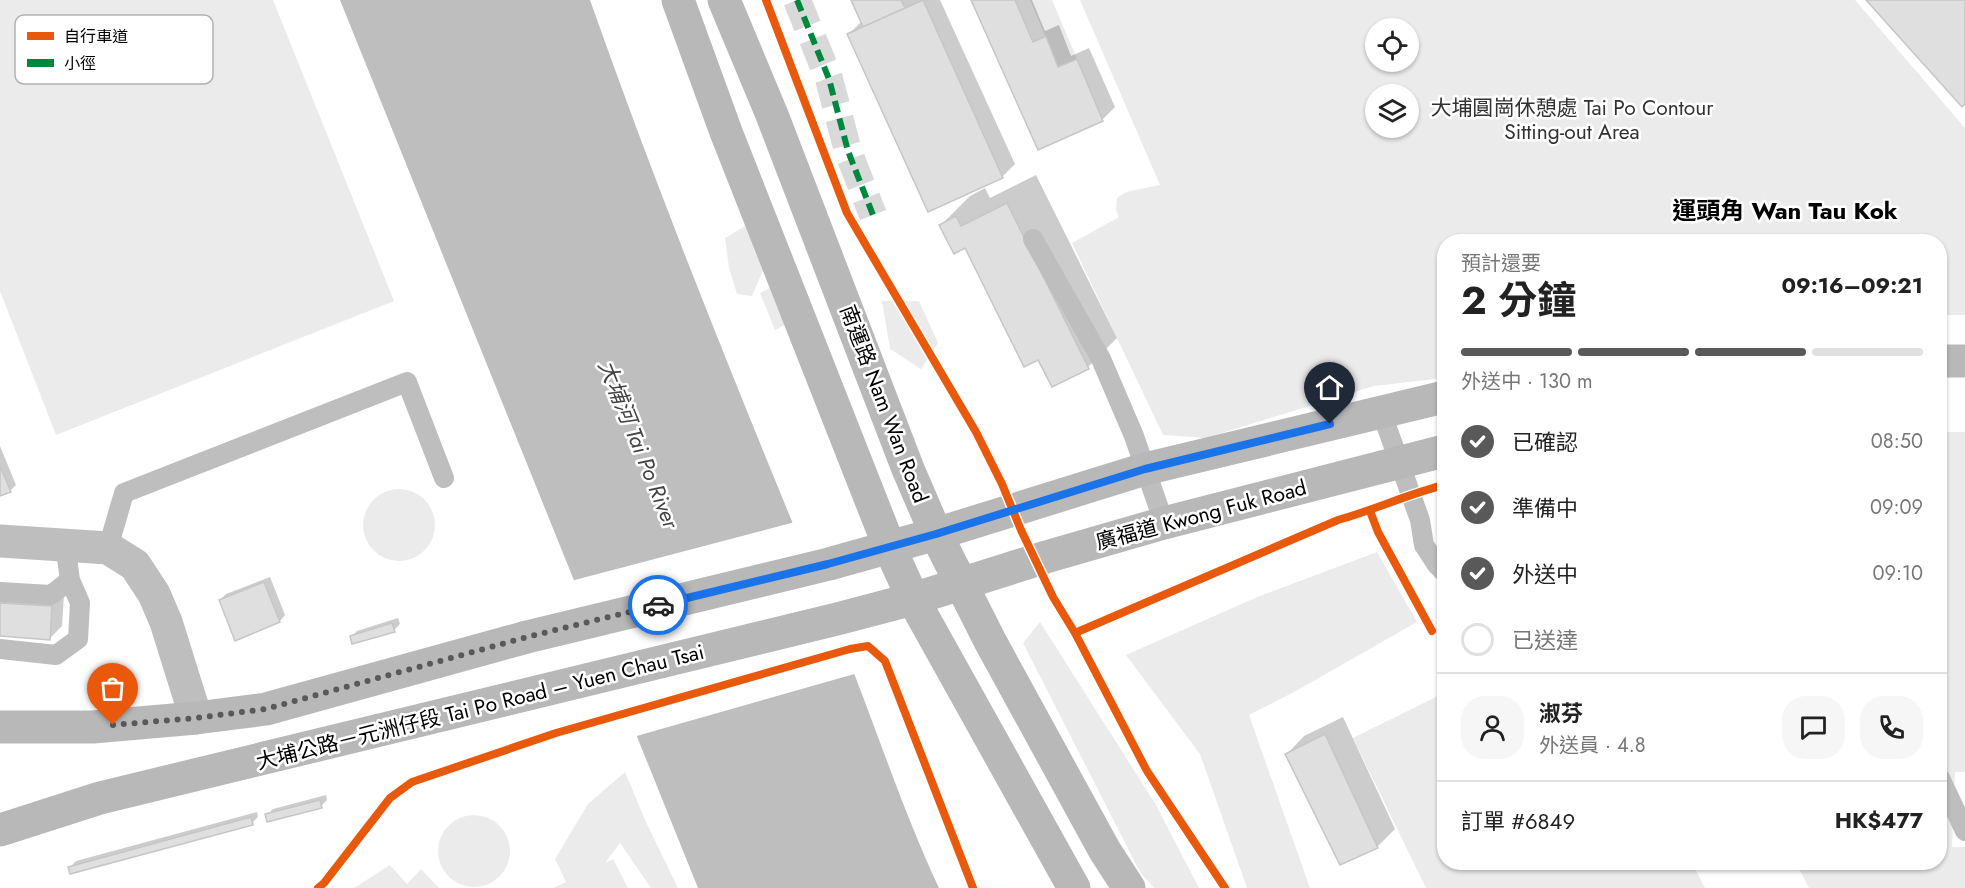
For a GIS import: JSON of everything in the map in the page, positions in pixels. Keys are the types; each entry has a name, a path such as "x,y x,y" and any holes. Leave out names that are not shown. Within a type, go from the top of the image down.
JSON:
{"main road":[{"path":"678,0 726,132 889,546 913,599 1074,888"},
{"name":"南運路 Nam Wan Road","path":"724,0 772,116 908,469 936,534 960,585 1105,851 1129,888"},
{"path":"1947,362 1965,361"},
{"path":"0,726 93,727 266,709 527,637 936,534 1145,469 1437,399"},
{"name":"廣福道 Kwong Fuk Road","path":"960,585 1164,523 1437,453"},
{"name":"大埔公路－元洲仔段 Tai Po Road – Yuen Chau Tsai","path":"0,830 100,798 544,692 837,619 960,585"}],"street":[{"path":"0,541 108,548 135,565 154,594 170,632 196,718"}],"lane":[{"path":"1033,239 1101,359 1134,436 1164,523"},
{"path":"108,548 124,493 407,382 444,478"},
{"path":"1381,411 1420,520 1424,545 1437,565"},
{"path":"0,649 56,655 78,639 80,603 70,580 65,544"},
{"path":"0,592 51,595 70,580"},
{"path":"1947,793 1965,831"}],"green space":[{"path":"0,0 273,0 394,301 56,435 0,291"},
{"path":"1030,0 1052,0 1077,59 1058,67"},
{"name":"大埔圓崗休憩處 Tai Po Contour Sitting-out Area","path":"1080,0 1855,0 1965,128 1965,315 1947,315 1947,234 1437,234 1437,379 1374,386 1206,438 1163,435 1072,243 1119,217 1116,210 1117,198 1126,192 1160,185"},
{"path":"745,226 767,261 752,296 737,294 729,268 725,238"},
{"path":"791,277 811,311 775,330 760,293"},
{"path":"882,301 919,301 938,343 921,369 890,349"},
{"path":"1947,432 1965,432 1965,772 1955,772 1952,847 1965,847 1965,888 1809,888 1800,870 1947,870"},
{"path":"399,489 419,495 429,505 435,525 429,545 419,555 399,561 379,555 369,545 363,525 369,505 379,495"},
{"path":"1377,552 1417,622 1249,715 1310,888 1247,888 1200,754 1126,655 1255,598"},
{"path":"1040,622 1156,805 1199,888 1154,888 1140,872 1023,643"},
{"path":"1437,696 1437,870 1696,870 1705,888 1426,888 1353,738"},
{"path":"625,772 678,888 651,888 620,843 605,863 613,859 628,888 553,888 566,882 555,859 588,804"},
{"path":"474,815 494,821 504,831 510,851 504,871 494,881 474,887 454,881 444,871 438,851 444,831 454,821"},
{"path":"390,865 407,884 421,869 439,888 354,888"}],"water":[{"name":"大埔河 Tai Po River","path":"340,0 590,0 711,321 852,669 912,826 939,888 698,888"}],"pier":[{"path":"795,522 858,673 633,737 571,581"}],"building":[{"path":"851,0 901,0 905,8 863,27"},
{"path":"923,0 1003,178 928,212 847,34"},
{"path":"971,0 1015,0 1033,42 1046,36 1058,67 1077,59 1103,121 1038,150"},
{"path":"1866,0 1965,0 1965,104 1962,107"},
{"path":"1007,203 1089,369 1052,387 1038,360 1024,367 965,248 954,254 939,225 956,216 961,226"},
{"path":"0,466 11,492 0,496"},
{"path":"264,582 280,622 235,641 219,600"},
{"path":"0,603 52,606 50,640 0,636"},
{"path":"392,623 395,632 352,644 350,636"},
{"path":"1325,734 1378,848 1340,865 1285,754"},
{"path":"320,800 322,808 267,822 265,814"},
{"path":"251,817 253,825 70,874 68,867"}],"tunnel":[{"path":"797,0 829,79 848,151 873,215"}],"marked path":[{"path":"797,0 829,79 848,151 873,215"}],"cycle path":[{"path":"766,0 847,213 976,432 1053,597 1075,633 1147,771 1225,888"},
{"path":"1075,633 1338,520 1437,487"},
{"path":"1370,511 1378,532 1432,631"},
{"path":"318,888 390,798 412,782 556,733 850,649 868,646 885,661 973,888"}],"way so far":[{"path":"113,725 266,709 527,637 658,605"}],"district":[{"name":"運頭角 Wan Tau Kok","path":"1785,211"}],"route":[{"path":"658,605 828,564 936,534 1145,469 1330,424"}]}
